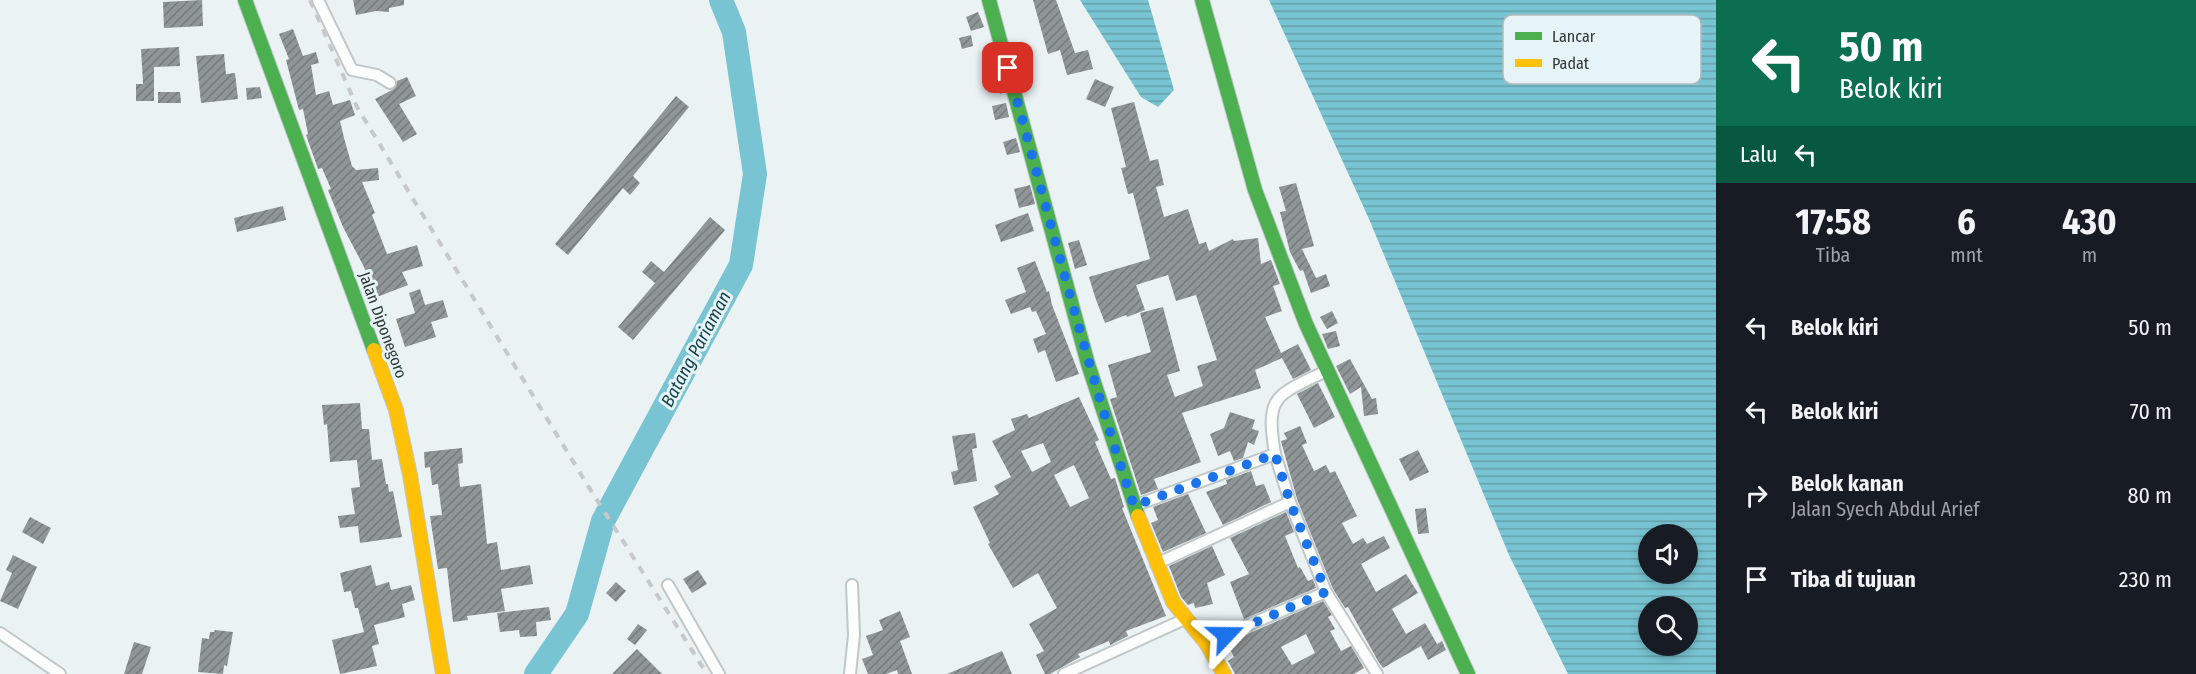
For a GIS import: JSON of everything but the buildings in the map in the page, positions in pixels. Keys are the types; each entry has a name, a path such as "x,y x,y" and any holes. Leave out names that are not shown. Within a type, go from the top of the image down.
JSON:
{"street":[{"name":"Jalan Diponegoro","path":"245,0 396,410 410,475 443,674"},
{"path":"318,0 352,70 377,75 390,83"},
{"path":"989,0 1070,290 1088,364 1134,506 1173,602 1206,643 1224,674"},
{"path":"1202,0 1255,190 1326,371 1468,674"},
{"path":"1326,371 1284,392 1277,399 1270,418 1275,454 1290,502 1326,592 1377,674"},
{"path":"1134,506 1275,454"},
{"path":"1156,564 1290,502"},
{"path":"668,585 719,674"},
{"path":"850,674 854,635 852,585"},
{"path":"1206,643 1326,592"},
{"path":"1064,674 1185,619"},
{"path":"0,633 60,674"}],"water":[{"path":"1080,0 1148,0 1174,90 1158,107 1141,97"},
{"path":"1269,0 1716,0 1716,674 1568,674 1509,555 1369,219"}],"waterway":[{"name":"Batang Pariaman","path":"536,674 577,614 603,521 741,265 755,174 734,32 721,0"}],"railway":[{"path":"310,0 357,107 585,481 707,674"}],"traffic: fast":[{"path":"245,0 374,350"},
{"path":"989,0 1088,364 1138,516"},
{"path":"1202,0 1255,190 1306,324 1468,674"}],"traffic: slow":[{"path":"374,350 396,410 410,475 443,674"},
{"path":"1138,516 1173,602 1206,643 1224,674"}],"route":[{"path":"1008,68 1070,290 1088,364 1134,506 1275,454 1290,502 1326,592 1226,635"}]}
